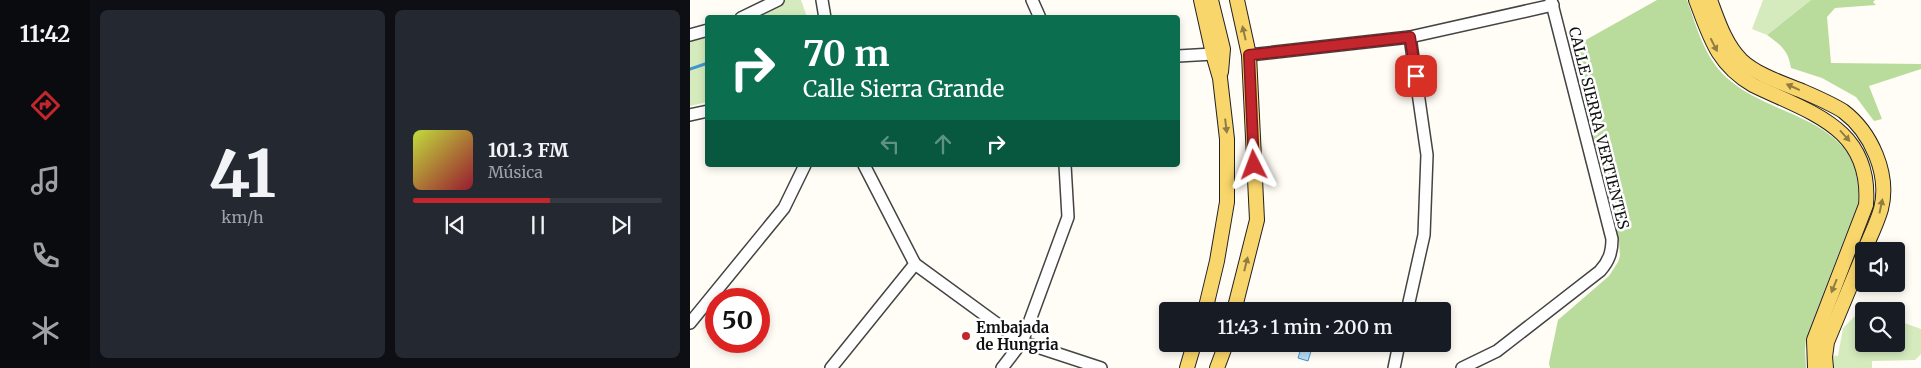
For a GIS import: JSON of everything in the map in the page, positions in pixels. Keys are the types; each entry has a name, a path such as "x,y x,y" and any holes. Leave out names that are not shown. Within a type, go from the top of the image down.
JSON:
{"main road":[{"path":"1200,0 1220,78 1227,138 1227,202 1217,261 1206,302"},
{"path":"1211,0 1223,49 1220,78"},
{"path":"1236,0 1249,55 1257,220 1236,302"},
{"path":"1696,0 1711,41 1726,64 1753,85 1834,125 1853,146 1864,171 1866,205 1814,340 1815,368"},
{"path":"1710,0 1728,42 1743,62 1759,73 1844,112 1863,131 1880,166 1883,194 1881,209 1868,242"},
{"path":"1826,368 1827,342 1855,274"},
{"path":"1186,368 1191,352"},
{"path":"1217,368 1223,352"}],"street":[{"path":"747,15 778,0"},
{"path":"822,0 824,15"},
{"path":"1032,0 1039,15"},
{"path":"1249,55 1410,37 1552,3"},
{"name":"CALLE SIERRA VERTIENTES","path":"1462,368 1497,352 1600,271 1611,252 1612,238 1552,3"},
{"path":"690,35 705,31"},
{"path":"1409,302 1424,235 1427,155 1410,37"},
{"path":"1180,56 1213,54"},
{"path":"690,115 705,112"},
{"path":"690,323 784,208 804,167"},
{"path":"865,167 915,264 1022,342 1101,368"},
{"path":"1002,368 1022,342 1068,217 1065,167"},
{"path":"831,368 915,264"},
{"path":"1394,368 1397,352"}],"green space":[{"path":"785,0 801,0 806,15 757,15"},
{"path":"1657,0 1687,0 1707,51 1719,70 1746,92 1813,124 1832,137 1847,153 1856,174 1858,203 1806,338 1806,368 1550,368 1549,363 1558,320 1609,276 1620,256 1619,242 1589,119 1575,46"},
{"path":"1763,0 1811,0 1767,35 1752,29"},
{"path":"1811,0 1875,0 1873,2 1876,5 1835,8 1827,17 1831,63 1921,64 1921,69 1869,86 1882,119 1874,121 1856,97 1822,78 1791,68 1784,49 1767,35"},
{"path":"705,35 705,102 690,106 690,40"},
{"path":"1855,316 1855,352 1905,352 1905,323 1921,329 1921,354 1915,360 1872,361 1872,368 1832,368 1830,355 1838,356 1843,328"}],"water":[{"path":"1300,352 1311,352 1308,361 1298,358"}],"waterway":[{"path":"690,69 705,64"}],"place":[{"name":"Embajada de Hungria","path":"966,336"}],"route":[{"path":"1254,165 1249,55 1410,37 1416,76"}]}
